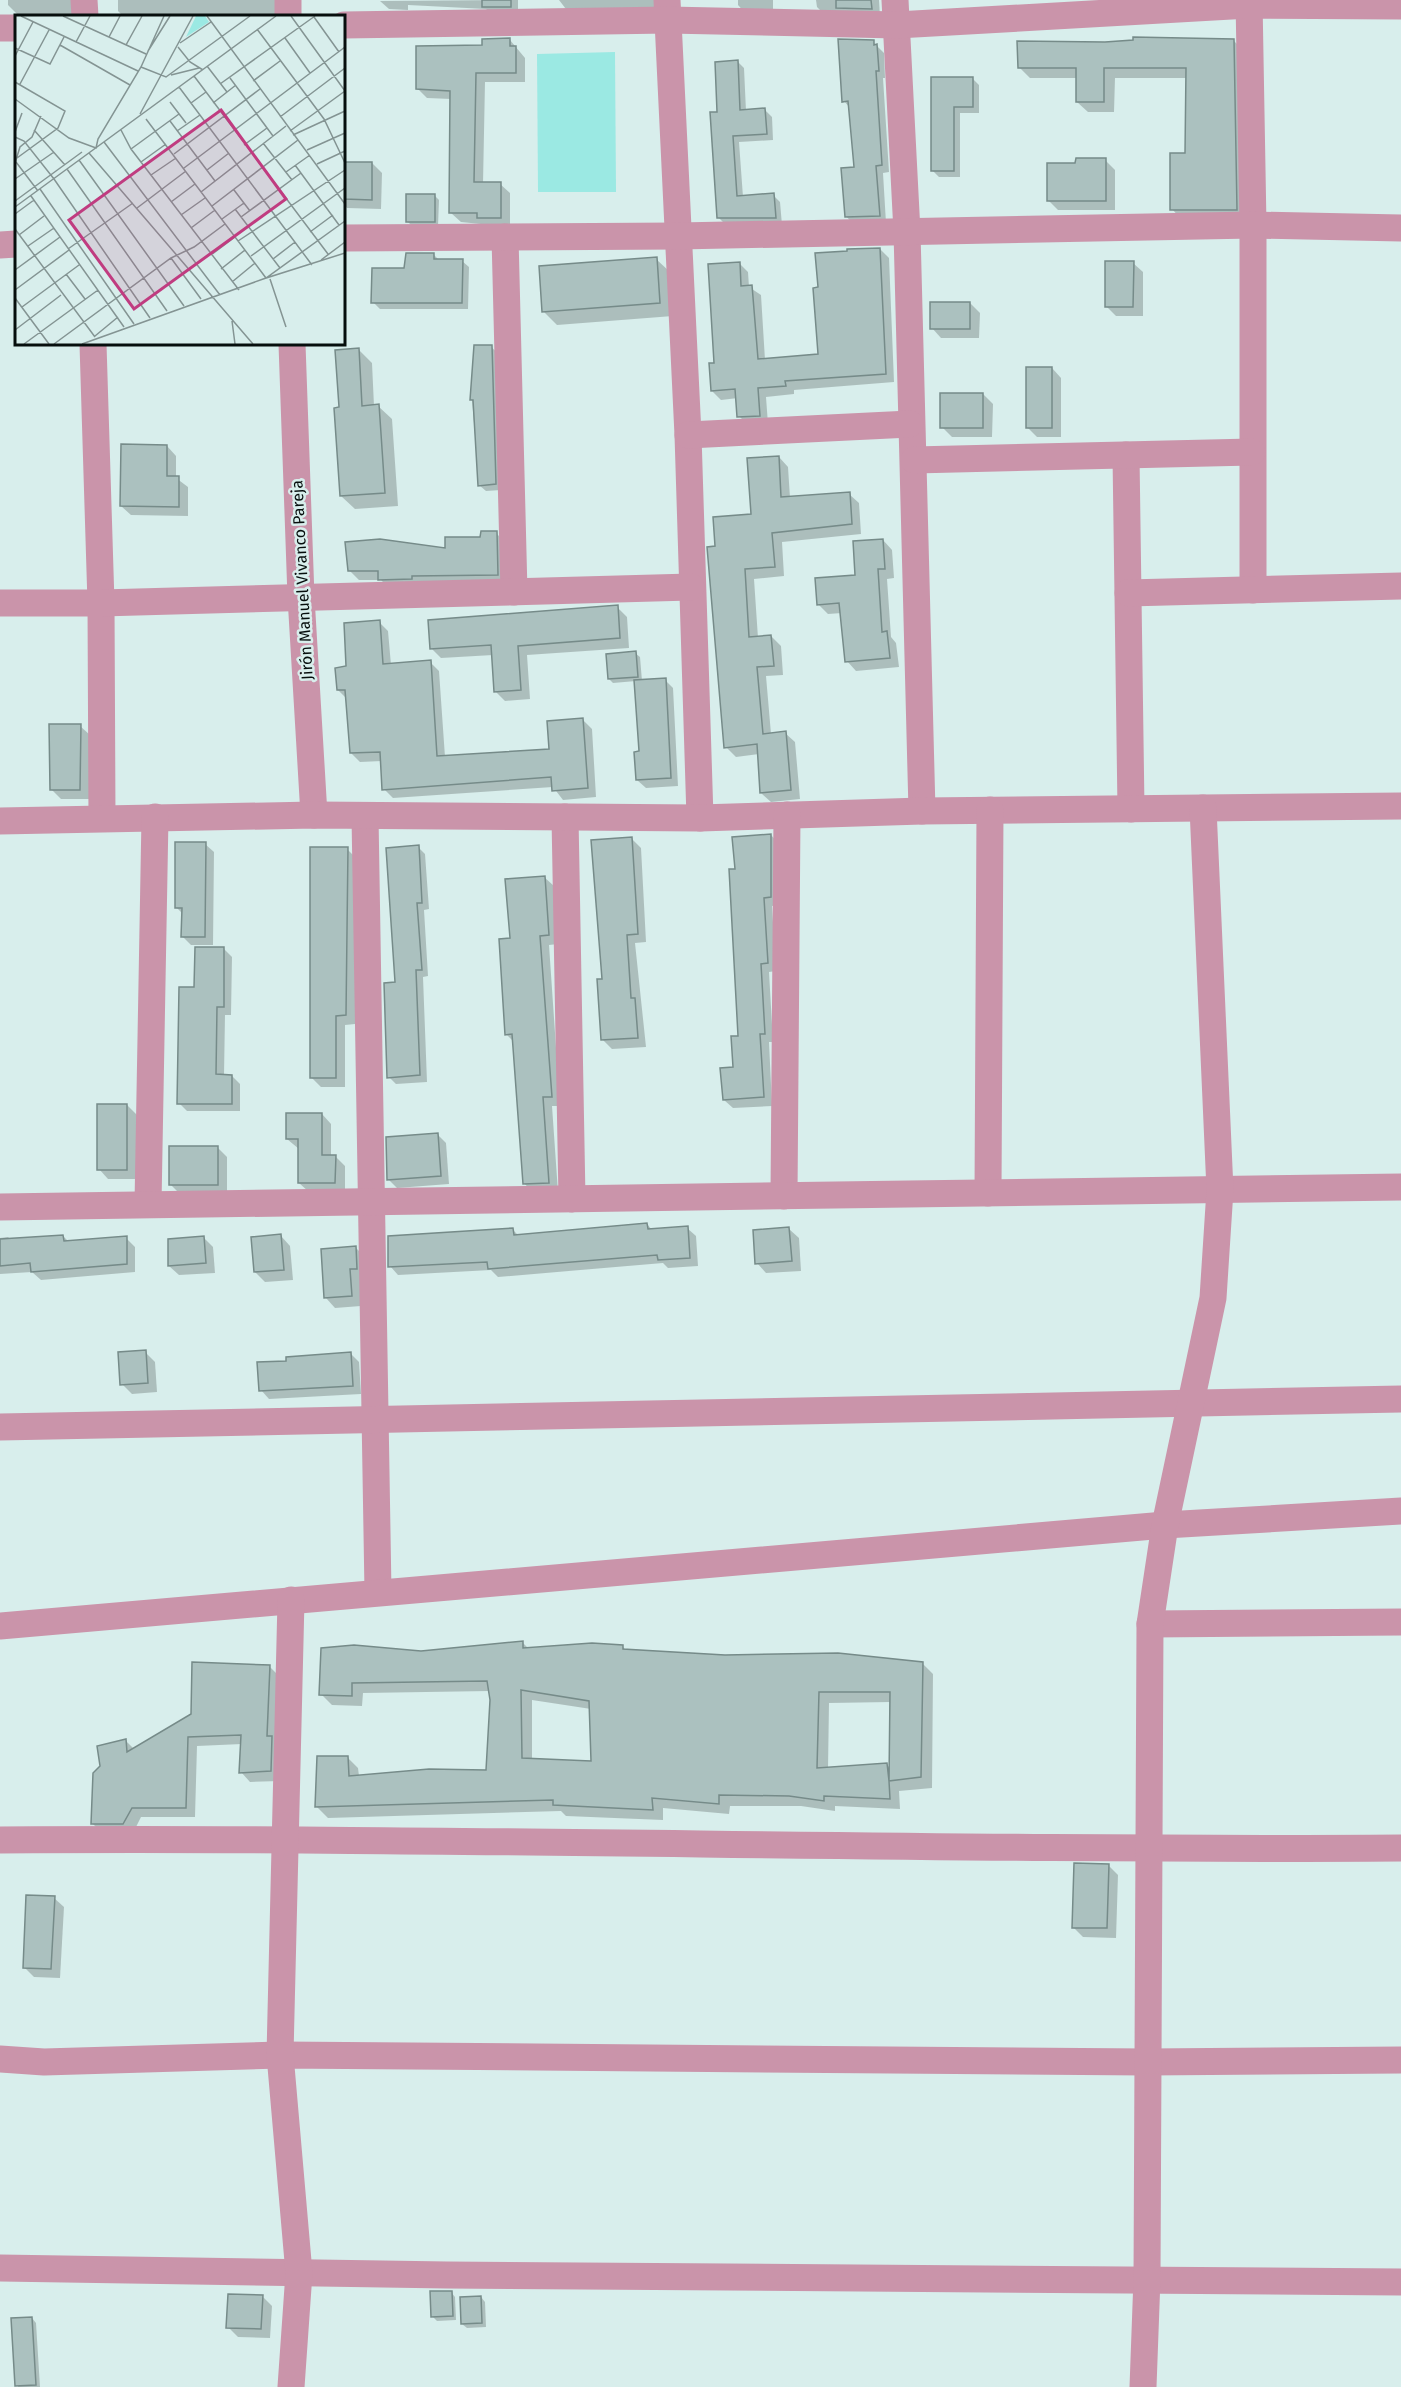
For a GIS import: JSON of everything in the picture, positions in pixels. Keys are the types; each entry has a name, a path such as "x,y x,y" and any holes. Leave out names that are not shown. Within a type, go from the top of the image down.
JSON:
{"street":[{"path":"84,0 85,15"},
{"path":"1249,2 1253,225 1253,590"},
{"path":"345,26 527,11 896,12 1249,2 1401,6"},
{"path":"668,10 688,435 700,818"},
{"path":"896,12 907,232 921,811"},
{"path":"345,238 678,236 1253,225 1401,228"},
{"path":"505,237 514,592"},
{"path":"0,245 15,244"},
{"path":"93,345 101,603 102,818"},
{"name":"Jirón Manuel Vivanco Pareja","path":"292,345 301,597 314,815"},
{"path":"688,435 910,424"},
{"path":"914,459 1252,452"},
{"path":"1126,455 1131,809"},
{"path":"1128,593 1401,586"},
{"path":"0,603 101,603 691,587"},
{"path":"0,821 314,815 700,818 921,811 1401,806"},
{"path":"1143,2387 1147,2278 1150,1624 1165,1525 1214,1298 1220,1190 1203,808"},
{"path":"988,1193 990,810"},
{"path":"365,816 378,1592"},
{"path":"784,1196 787,816"},
{"path":"148,1204 155,817"},
{"path":"565,817 572,1199"},
{"path":"0,1207 1401,1187"},
{"path":"0,1427 1401,1399"},
{"path":"0,1626 1165,1525 1401,1511"},
{"path":"291,1600 280,2055 299,2273 291,2387"},
{"path":"1150,1624 1401,1622"},
{"path":"0,1840 284,1839 1150,1849 1401,1848"},
{"path":"0,2059 44,2062 280,2055 1147,2062 1401,2060"},
{"path":"0,2268 299,2273 1147,2278 1401,2282"}],"shaded area":[{"path":"615,52 616,192 538,192 537,54"}],"building":[{"path":"482,0 511,0 511,7 482,7"},
{"path":"836,0 871,0 872,9 836,8"},
{"path":"1133,37 1234,39 1237,210 1170,210 1170,153 1185,153 1186,68 1104,68 1104,102 1076,102 1076,68 1018,68 1017,41 1105,42 1133,40"},
{"path":"510,38 510,46 516,46 516,73 476,73 474,182 501,182 501,218 477,218 477,213 449,213 450,91 416,89 416,46 482,45 482,39"},
{"path":"838,39 874,40 874,45 877,44 879,71 876,71 882,165 876,166 880,216 845,217 841,168 854,167 848,101 842,102"},
{"path":"738,60 740,110 765,108 767,134 733,136 737,196 774,193 776,218 717,218 710,112 717,112 715,62"},
{"path":"931,77 973,77 973,107 954,107 954,171 931,171"},
{"path":"1076,158 1106,158 1106,201 1047,201 1047,163 1075,163"},
{"path":"345,162 372,162 372,200 345,199"},
{"path":"406,194 435,194 435,222 406,222"},
{"path":"880,248 886,374 785,381 786,386 758,388 760,416 737,417 735,389 711,391 709,363 714,363 708,264 740,262 741,286 752,285 758,359 818,354 813,288 818,287 815,253"},
{"path":"406,253 434,253 434,259 463,259 462,303 371,303 372,268 404,268"},
{"path":"657,257 660,303 542,312 539,266"},
{"path":"1105,261 1134,261 1133,307 1105,307"},
{"path":"930,302 970,302 970,329 930,329"},
{"path":"474,345 492,345 496,484 478,486 473,400 470,400"},
{"path":"359,348 362,406 379,404 385,493 340,496 334,408 339,407 335,350"},
{"path":"1026,367 1052,367 1052,428 1026,428"},
{"path":"940,393 983,393 983,428 940,428"},
{"path":"121,444 167,445 167,476 179,476 179,507 120,506"},
{"path":"779,456 781,497 850,492 852,524 772,533 775,567 745,569 749,637 771,635 774,666 757,667 763,734 786,731 791,790 760,793 757,744 724,748 707,547 715,546 713,517 751,514 747,458"},
{"path":"481,531 497,531 498,575 412,576 412,579 378,580 378,571 348,571 345,542 380,539 445,548 445,537 480,537"},
{"path":"883,539 885,569 878,569 882,632 887,631 890,658 845,662 839,603 817,605 815,578 855,575 853,541"},
{"path":"618,605 620,638 518,646 521,690 494,692 491,645 430,649 428,620"},
{"path":"380,620 383,664 431,660 437,756 549,749 547,721 583,718 588,788 552,791 551,777 382,790 380,752 350,753 345,690 337,690 335,668 346,666 344,623"},
{"path":"636,651 638,677 608,679 606,654"},
{"path":"666,678 671,778 636,780 634,752 639,751 634,680"},
{"path":"49,724 81,724 80,790 50,790"},
{"path":"771,834 771,897 764,898 768,963 761,964 765,1034 760,1034 764,1097 723,1100 720,1068 733,1067 731,1036 738,1036 729,869 735,869 732,837"},
{"path":"632,837 638,934 627,935 631,998 635,998 638,1038 601,1040 597,979 602,979 591,840"},
{"path":"175,842 206,842 205,937 181,937 182,908 175,908"},
{"path":"419,845 422,903 417,903 422,970 416,970 420,1075 387,1078 384,983 395,982 386,848"},
{"path":"310,847 348,847 346,1015 336,1016 336,1078 310,1078"},
{"path":"545,876 549,935 540,936 552,1097 543,1097 549,1183 523,1184 512,1034 505,1035 499,939 510,938 505,879"},
{"path":"195,947 224,947 224,1007 217,1007 216,1074 232,1075 232,1104 177,1104 179,987 194,987"},
{"path":"97,1104 127,1104 127,1170 97,1170"},
{"path":"286,1113 322,1113 322,1155 336,1155 335,1183 298,1183 298,1139 286,1139"},
{"path":"438,1133 441,1176 387,1180 386,1137"},
{"path":"169,1146 218,1146 218,1185 169,1185"},
{"path":"647,1223 648,1229 688,1226 690,1258 658,1260 657,1255 488,1269 487,1262 388,1267 388,1236 513,1228 514,1235"},
{"path":"789,1227 792,1261 755,1264 753,1230"},
{"path":"281,1234 284,1270 254,1272 251,1237"},
{"path":"63,1235 64,1241 127,1236 127,1264 31,1272 30,1263 0,1266 0,1239"},
{"path":"204,1236 206,1263 168,1266 168,1239"},
{"path":"356,1246 357,1269 350,1269 352,1296 324,1298 321,1249"},
{"path":"146,1350 148,1383 120,1385 118,1352"},
{"path":"351,1352 353,1386 259,1391 257,1362 286,1361 286,1357"},
{"path":"523,1641 523,1648 592,1643 623,1645 623,1649 725,1655 838,1653 923,1662 921,1777 889,1781 890,1799 824,1796 824,1801 789,1796 719,1795 719,1804 652,1798 653,1810 553,1805 553,1800 315,1807 317,1756 348,1756 349,1776 429,1769 486,1770 490,1700 487,1681 352,1683 352,1696 319,1695 321,1648 354,1645 421,1651","holes":["521,1690 589,1701 591,1761 522,1758","819,1692 890,1692 889,1781 887,1763 817,1768"]},
{"path":"192,1662 270,1665 267,1736 272,1736 271,1771 239,1773 241,1735 188,1737 186,1808 132,1808 123,1824 91,1824 93,1773 100,1766 97,1746 126,1739 127,1752 191,1714"},
{"path":"1074,1863 1109,1864 1107,1928 1072,1928"},
{"path":"26,1895 55,1896 51,1969 23,1968"},
{"path":"430,2291 452,2291 453,2316 431,2317"},
{"path":"228,2294 263,2295 261,2329 226,2328"},
{"path":"481,2296 482,2323 461,2324 460,2297"},
{"path":"32,2317 36,2385 15,2386 11,2318"}]}
